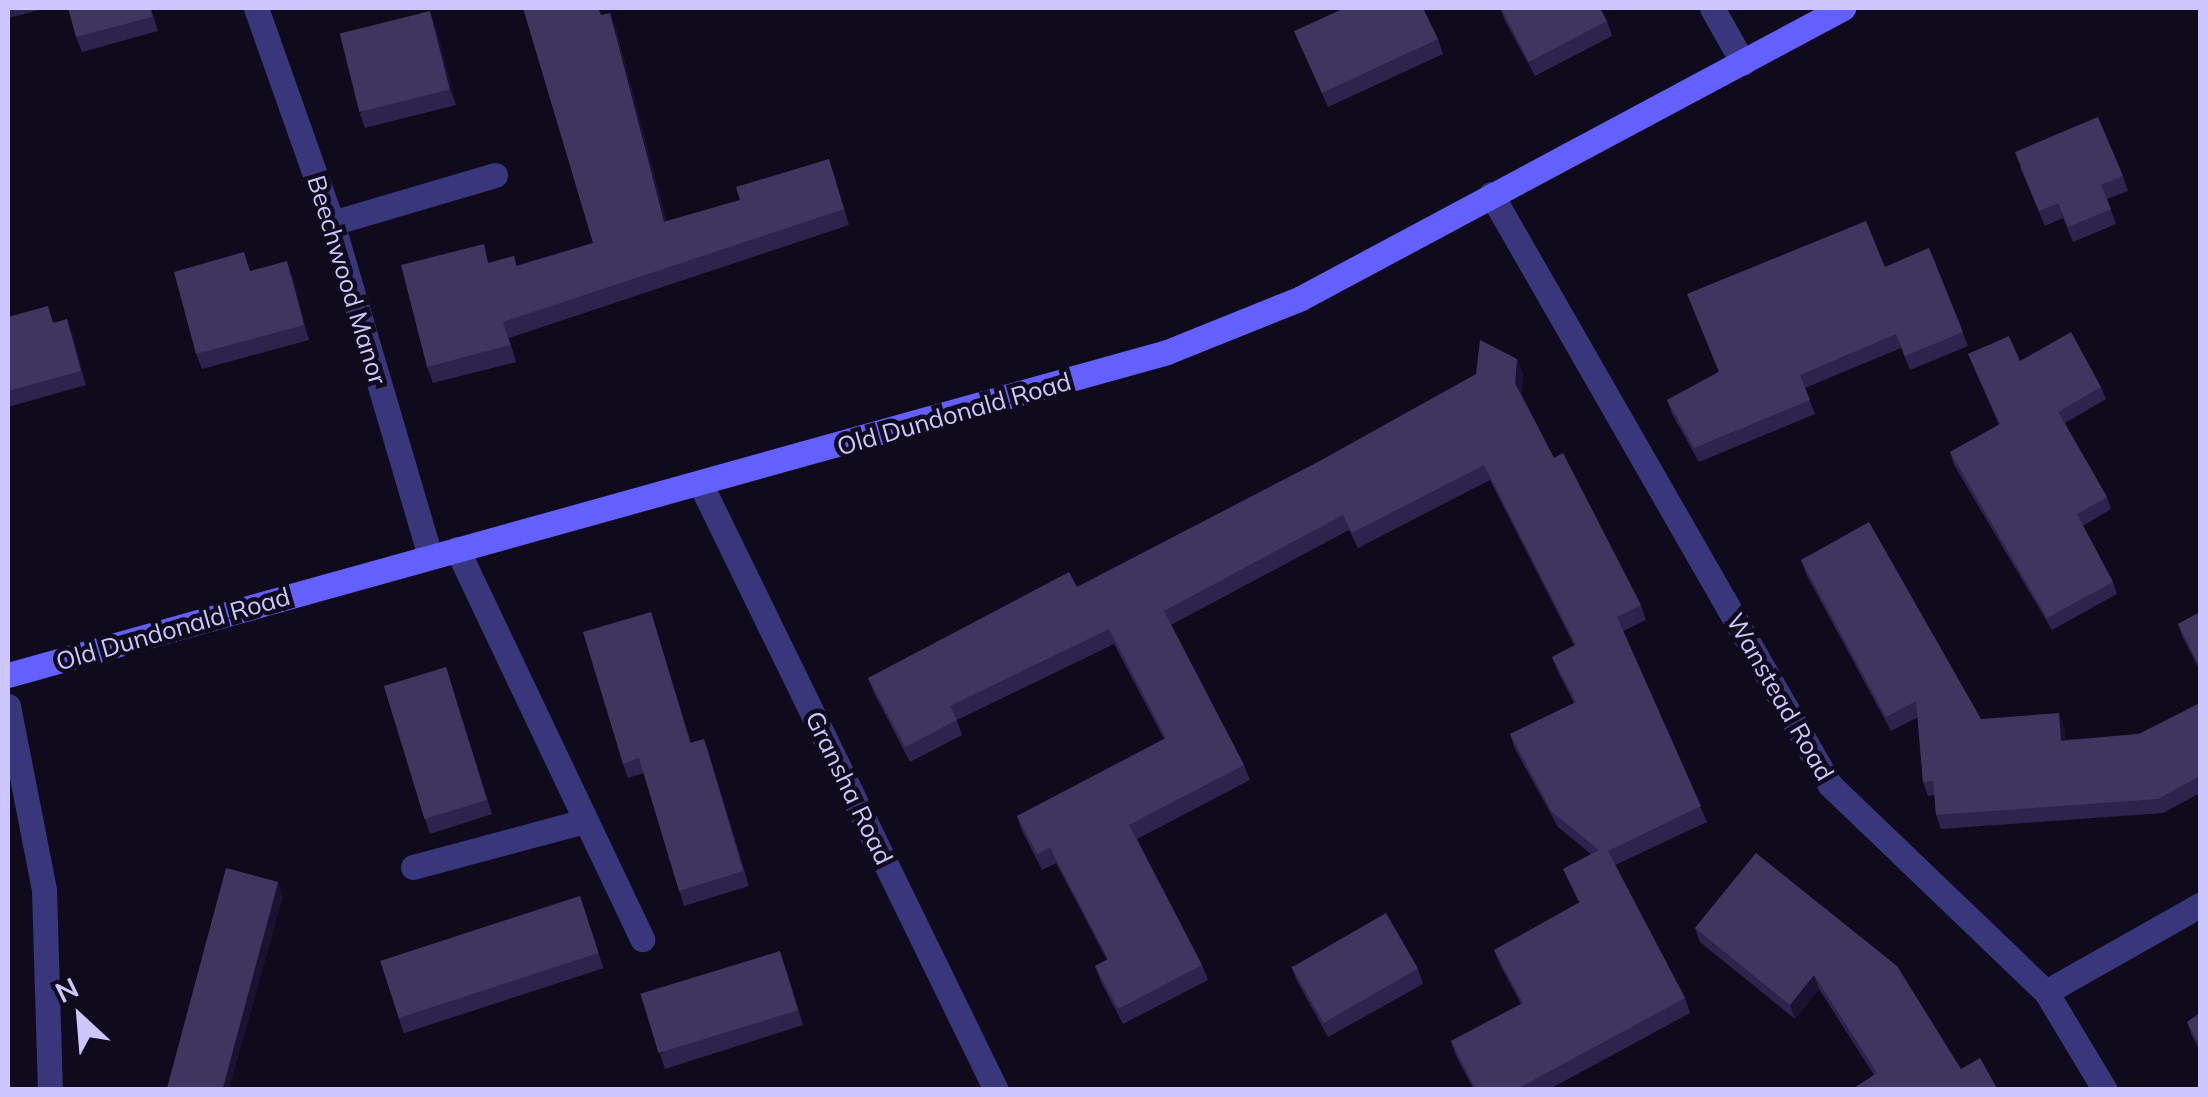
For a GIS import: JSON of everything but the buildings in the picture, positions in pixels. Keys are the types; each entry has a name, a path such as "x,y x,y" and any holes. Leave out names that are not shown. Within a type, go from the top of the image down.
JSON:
{"street":[{"name":"Beechwood Manor","path":"256,8 332,223 430,556"},
{"path":"1712,8 1743,63"},
{"name":"Old Dundonald Road","path":"8,675 430,556 702,487 1167,352 1301,298 1843,8"},
{"path":"332,223 495,174"},
{"name":"Wanstead Road","path":"1492,194 1830,786 2046,992 2106,1090"},
{"name":"Gransha Road","path":"702,487 996,1090"},
{"path":"457,549 642,939"},
{"path":"8,706 44,890 50,1090"},
{"path":"413,867 585,821"},
{"path":"2046,992 2200,904"}]}
